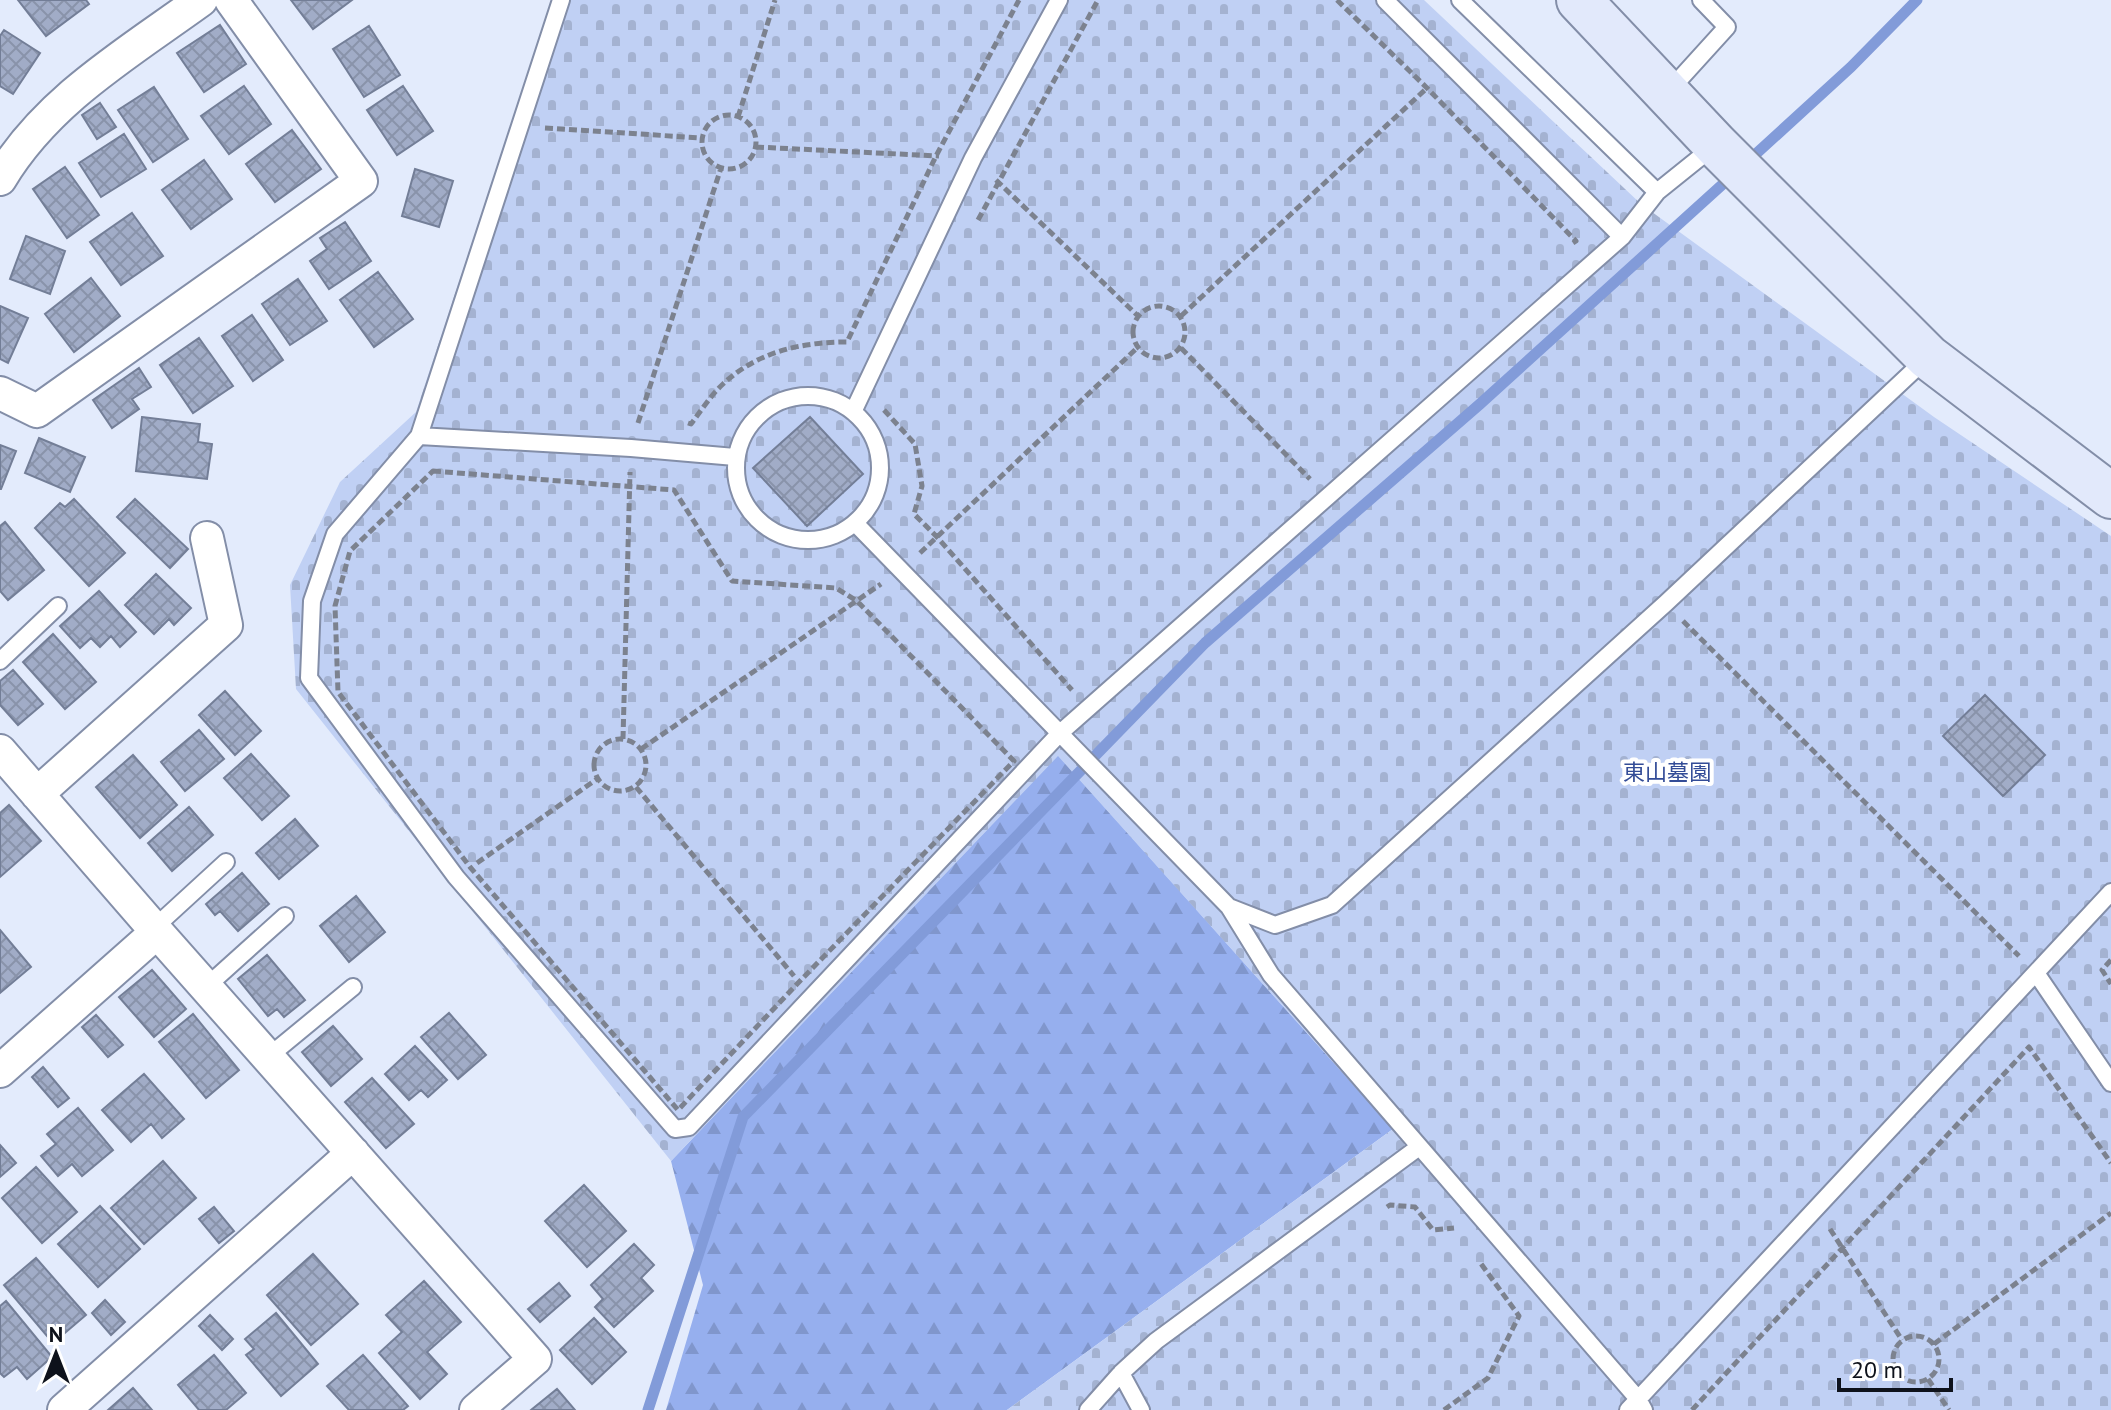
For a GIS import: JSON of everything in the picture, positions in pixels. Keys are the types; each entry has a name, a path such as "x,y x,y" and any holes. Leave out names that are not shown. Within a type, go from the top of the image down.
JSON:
{"street":[{"path":"0,179 13,157 43,122 78,88 201,0"},
{"path":"0,393 37,411 361,181 231,0"},
{"path":"1579,0 1716,145 1928,357 2111,496"},
{"path":"37,794 226,625 207,538"},
{"path":"1,754 535,1359 476,1410"},
{"path":"0,1071 155,930"},
{"path":"64,1410 353,1153"}],"lane":[{"path":"561,0 419,436 335,534 312,601 309,678 463,872 675,1129 689,1127 1060,733 1622,237 1657,192 1716,145"},
{"path":"853,412 973,158 1059,0"},
{"path":"1385,0 1622,237"},
{"path":"1460,0 1657,192"},
{"path":"1667,93 1727,27 1701,0"},
{"path":"1229,907 1275,925 1332,905 1666,603 1928,357"},
{"path":"806,396 831,400 853,412 870,431 879,454 879,479 871,503 855,523 834,536 809,541 784,537 762,525 745,506 736,482 735,457 744,434 760,414 781,401 806,396"},
{"path":"419,436 735,457"},
{"path":"855,523 1229,907 1271,975 1637,1406 1816,1208 2111,892"},
{"path":"0,661 58,606"},
{"path":"155,930 226,862"},
{"path":"206,987 285,916"},
{"path":"2036,973 2111,1083"},
{"path":"268,1057 353,987"},
{"path":"1088,1410 1121,1373 1156,1341 1419,1147"},
{"path":"1121,1373 1141,1410"}],"path":[{"path":"738,117 775,0"},
{"path":"678,423 691,424 723,383 764,355 817,342 847,342 936,156 1019,0"},
{"path":"975,223 1098,0"},
{"path":"1337,0 1576,241 1565,251"},
{"path":"1181,316 1427,88"},
{"path":"722,116 738,117 749,124 755,135 756,147 749,161 736,169 721,168 710,162 703,150 702,138 709,124 722,116"},
{"path":"520,126 702,138"},
{"path":"546,143 551,128"},
{"path":"1152,306 1167,306 1181,316 1186,326 1186,338 1181,348 1167,358 1151,358 1137,348 1133,326 1138,316 1152,306"},
{"path":"1181,348 1327,497"},
{"path":"878,404 915,444 922,486 914,514 1078,698"},
{"path":"624,419 652,421"},
{"path":"433,471 674,490 732,581 836,588 857,601 1014,761 678,1110 463,872 338,692 335,606 350,551 433,471"},
{"path":"1666,603 2036,973"},
{"path":"623,739 641,749 647,762 645,776 636,787 623,792 608,789 597,779 594,766 597,751 608,742 623,739"},
{"path":"463,872 597,779"},
{"path":"636,787 811,997"},
{"path":"2111,960 2102,970 2111,984"},
{"path":"1692,1410 2029,1047 2111,1163"},
{"path":"1378,1214 1390,1205 1415,1207 1433,1230 1455,1228"},
{"path":"1816,1208 1902,1340"},
{"path":"1934,1344 2111,1213"},
{"path":"1444,1410 1488,1378 1519,1316 1473,1253"},
{"path":"1912,1336 1924,1337 1934,1344 1939,1356 1937,1369 1928,1379 1917,1382 1905,1380 1897,1372 1892,1361 1894,1350 1902,1340 1912,1336"},
{"path":"1928,1379 1949,1410"}],"green space":[{"name":"東山墓園","path":"552,0 1424,0 1641,204 1934,417 2111,536 2111,1410 1007,1410 1393,1129 1058,756 671,1161 296,689 290,585 340,482 416,412"},
{"path":"1058,755 1393,1129 1007,1410 666,1410 703,1285 671,1161"}],"building":[{"path":"18,0 86,0 89,4 46,36"},
{"path":"291,0 352,0 313,29"},
{"path":"220,25 246,64 204,92 177,53"},
{"path":"369,26 400,75 364,97 333,49"},
{"path":"4,30 40,53 13,94 0,86 0,36"},
{"path":"244,86 271,124 229,154 201,116"},
{"path":"403,86 433,131 397,155 367,110"},
{"path":"154,87 188,139 153,162 118,110"},
{"path":"100,103 116,127 97,139 82,115"},
{"path":"292,130 321,169 275,202 246,164"},
{"path":"124,134 146,169 101,197 79,163"},
{"path":"204,160 232,199 191,229 162,190"},
{"path":"65,167 99,215 67,238 33,189"},
{"path":"415,169 453,181 439,227 402,216"},
{"path":"132,213 163,256 121,285 90,242"},
{"path":"345,222 371,261 329,289 310,261 327,249 320,238"},
{"path":"26,236 65,251 50,294 10,279"},
{"path":"378,272 413,319 374,347 340,300"},
{"path":"91,278 120,316 74,352 45,314"},
{"path":"298,279 327,321 290,345 262,304"},
{"path":"0,306 28,318 8,363 0,359"},
{"path":"252,315 283,360 253,381 222,336"},
{"path":"199,338 233,386 193,413 160,365"},
{"path":"139,368 151,387 132,399 139,409 112,428 93,400"},
{"path":"142,417 200,424 198,442 212,444 207,479 136,471"},
{"path":"810,417 863,474 807,526 753,468"},
{"path":"39,438 85,457 70,492 25,473"},
{"path":"0,445 16,451 1,489 0,489"},
{"path":"74,499 125,553 89,586 35,528 60,503 65,507"},
{"path":"135,499 188,549 170,568 117,517"},
{"path":"5,522 44,570 8,600 0,591 0,526"},
{"path":"156,574 191,608 174,625 169,619 154,634 125,605"},
{"path":"99,591 136,632 120,647 111,636 100,647 91,638 80,648 60,626"},
{"path":"53,634 96,682 65,709 23,662"},
{"path":"13,670 43,704 18,725 0,705 0,681"},
{"path":"225,691 261,731 235,755 199,715"},
{"path":"1985,695 2045,755 2003,796 1943,736"},
{"path":"199,730 224,759 185,791 161,762"},
{"path":"251,754 289,796 262,820 224,778"},
{"path":"133,755 177,805 140,838 96,787"},
{"path":"9,805 41,841 0,877 0,813"},
{"path":"189,807 213,835 172,871 148,843"},
{"path":"295,819 318,846 279,879 256,853"},
{"path":"242,873 269,904 238,931 220,911 215,915 206,904"},
{"path":"356,896 385,932 349,962 320,926"},
{"path":"0,930 31,967 0,993"},
{"path":"267,955 305,1000 284,1017 277,1009 268,1016 238,979"},
{"path":"152,970 186,1009 154,1037 119,997"},
{"path":"449,1013 486,1055 458,1079 421,1037"},
{"path":"193,1014 239,1070 206,1098 159,1042"},
{"path":"96,1015 123,1045 108,1057 82,1027"},
{"path":"333,1026 362,1059 331,1086 302,1052"},
{"path":"415,1046 447,1080 428,1097 421,1090 409,1100 385,1074"},
{"path":"43,1067 69,1098 58,1107 32,1077"},
{"path":"144,1074 184,1119 162,1138 151,1124 131,1142 102,1110"},
{"path":"372,1078 414,1124 386,1148 345,1102"},
{"path":"78,1108 113,1150 82,1176 72,1164 58,1176 41,1156 56,1144 47,1134"},
{"path":"0,1145 16,1163 0,1177"},
{"path":"163,1161 196,1198 144,1244 111,1208"},
{"path":"36,1167 77,1212 42,1243 2,1198"},
{"path":"584,1185 626,1231 587,1267 545,1221"},
{"path":"100,1206 140,1249 98,1287 58,1244"},
{"path":"214,1207 234,1231 219,1243 199,1219"},
{"path":"634,1244 654,1265 641,1278 653,1291 614,1327 595,1307 603,1299 591,1285"},
{"path":"313,1254 358,1304 311,1345 267,1295"},
{"path":"36,1258 86,1315 53,1343 4,1285"},
{"path":"424,1281 461,1322 427,1352 447,1374 420,1399 379,1353 402,1332 386,1315"},
{"path":"559,1283 570,1296 540,1322 528,1309"},
{"path":"105,1300 125,1322 111,1335 92,1313"},
{"path":"6,1301 52,1357 27,1379 17,1367 4,1377 0,1373 0,1306"},
{"path":"276,1313 318,1364 281,1396 246,1355 254,1349 245,1339"},
{"path":"210,1315 233,1339 222,1350 199,1326"},
{"path":"594,1318 626,1352 592,1384 560,1350"},
{"path":"214,1355 246,1393 226,1410 199,1410 178,1385"},
{"path":"363,1355 408,1406 403,1410 349,1410 327,1386"},
{"path":"133,1388 152,1410 108,1410"},
{"path":"557,1389 575,1410 531,1410"}],"waterway":[{"path":"1747,162 1851,67 1917,0"},
{"path":"648,1410 743,1117 1205,643 1480,404 1734,174"}]}
